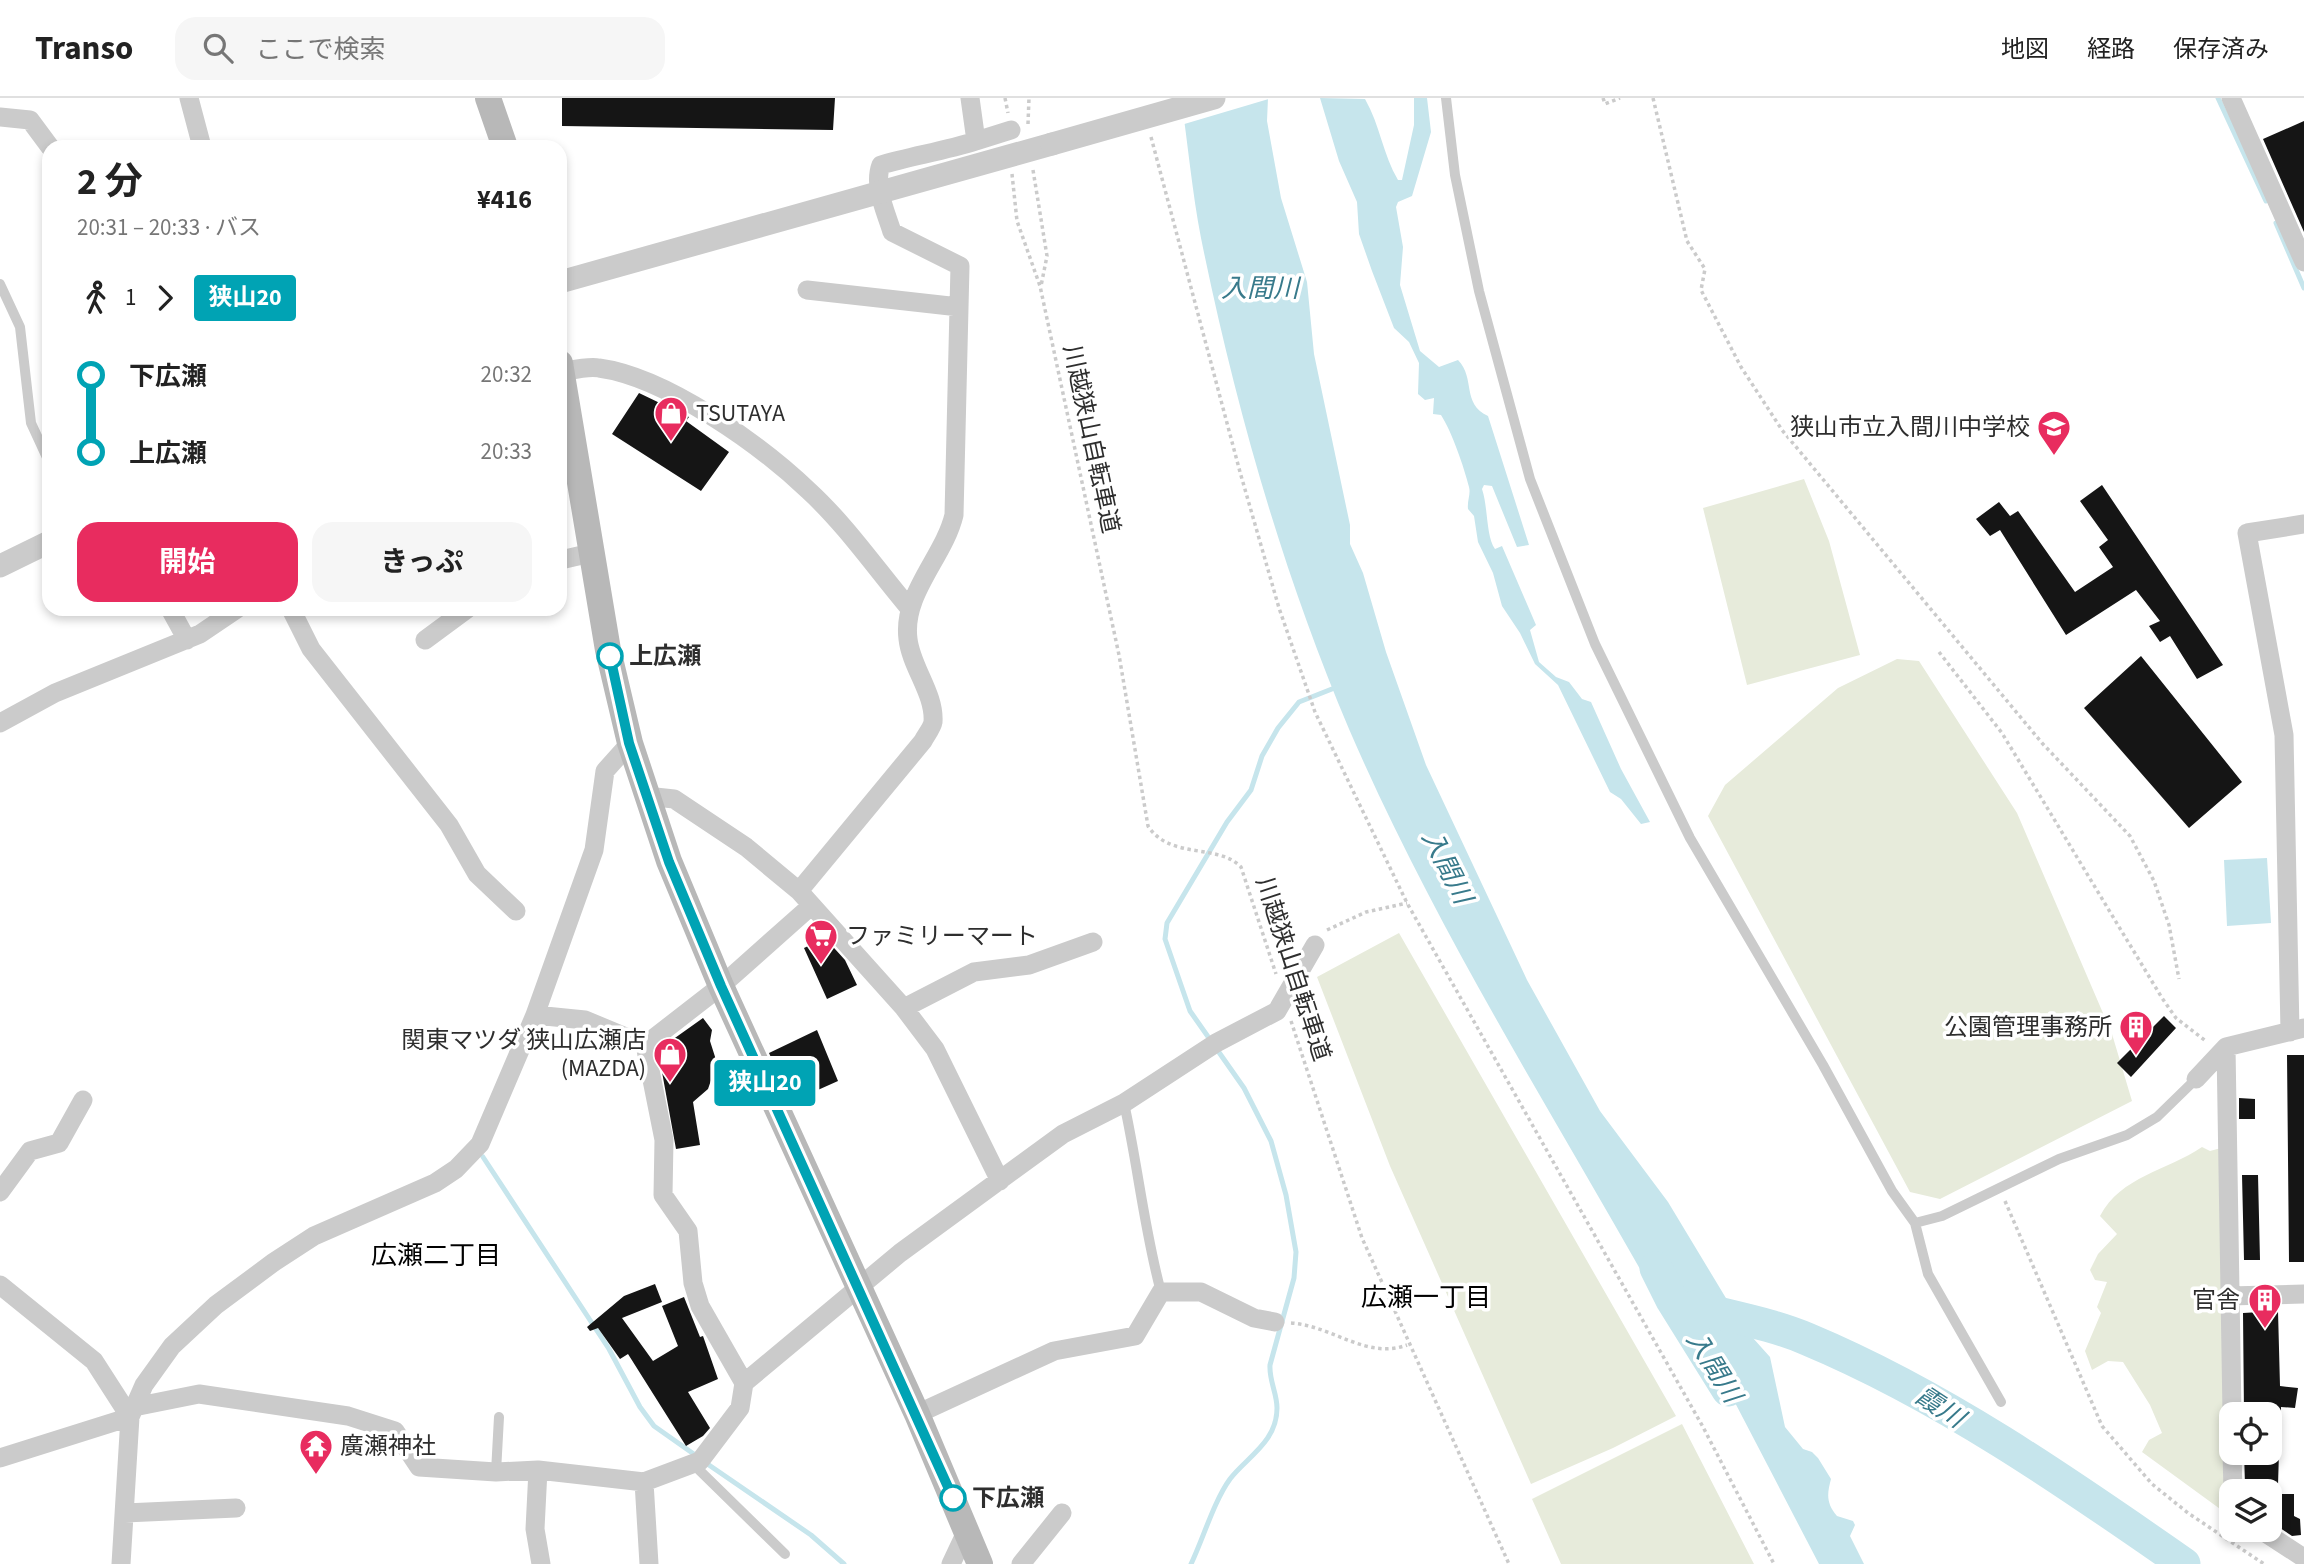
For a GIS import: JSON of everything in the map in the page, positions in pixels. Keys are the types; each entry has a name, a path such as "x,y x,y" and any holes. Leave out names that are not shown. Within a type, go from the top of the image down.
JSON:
{"main road":[{"path":"488,98 503,140"},
{"path":"567,510 569,557 669,862 721,986 917,1414 980,1564"}],"street":[{"path":"189,98 200,140"},
{"path":"970,98 976,141"},
{"path":"567,280 1214,98"},
{"path":"2231,98 2304,262"},
{"path":"0,117 30,120 45,140"},
{"path":"645,1045 721,986 805,899 933,724 931,708 908,638 909,609 950,532 954,515 960,266 892,232 880,193 881,165 1019,131"},
{"path":"807,290 958,307"},
{"path":"567,367 597,367 634,377 673,394 712,416 810,491 909,609"},
{"path":"2196,1079 2227,1046 2297,1030 2284,735 2247,533 2304,524"},
{"path":"0,566 42,545"},
{"path":"174,616 187,640"},
{"path":"0,723 55,693 187,640 226,616"},
{"path":"294,616 311,649 449,825 477,874 516,911"},
{"path":"425,640 458,616"},
{"path":"121,1564 132,1412 144,1385 172,1346 216,1305 274,1262 314,1236 435,1184 456,1169 480,1144 535,1015 594,850 606,771 629,743"},
{"path":"646,796 674,799 746,847 805,899 904,1008 935,1049 1000,1181"},
{"path":"904,1008 974,972 1029,965 1093,942"},
{"path":"744,1383 860,1290 900,1253 1063,1134 1125,1103 1213,1045 1277,1011 1315,945"},
{"path":"535,1015 585,1020 645,1045"},
{"path":"0,1458 132,1412 199,1394 348,1416 395,1431 419,1467 496,1472 538,1470 644,1482 697,1463 740,1408 744,1383 700,1306 693,1283 688,1231 663,1195 664,1140 645,1045"},
{"path":"2227,1046 2231,1402"},
{"path":"0,1192 30,1151 59,1143 83,1100"},
{"path":"0,1285 94,1361 132,1412"},
{"path":"917,1414 1054,1351 1136,1336 1161,1292 1201,1292 1254,1318 1275,1322"},
{"path":"2230,1296 2304,1294"},
{"path":"538,1470 535,1529 541,1564"},
{"path":"644,1482 649,1564"},
{"path":"125,1513 236,1508"},
{"path":"1021,1564 1062,1513"},
{"path":"951,1564 967,1530"},
{"path":"2279,1542 2304,1558"}],"lane":[{"path":"1446,98 1455,175 1479,291 1530,479 1595,644 1690,838 1823,1065 1892,1191 1915,1223 1928,1274 2001,1402"},
{"path":"0,284 20,327 31,423 42,447"},
{"path":"1915,1223 1942,1216 2059,1158 2127,1135 2157,1117 2196,1079"},
{"path":"1125,1103 1141,1181 1141,1200 1150,1251 1161,1292"},
{"path":"496,1472 499,1417"},
{"path":"697,1463 785,1554"}],"path":[{"path":"1019,131 1029,98"},
{"path":"1603,98 1605,104 1620,98"},
{"path":"1653,98 1686,240 1705,269 1701,290 1741,367 1782,430 1843,506 2042,743 2130,836 2154,881 2169,925 2179,979"},
{"path":"1150,134 1240,472 1304,686 1315,712 1407,903 1703,1427 1774,1564"},
{"path":"1033,170 1047,256 1040,286"},
{"name":"川越狭山自転車道","path":"1012,173 1017,221 1040,286 1127,693 1148,826 1158,840 1231,860 1241,867 1245,875 1350,1207 1408,1345 1508,1564"},
{"path":"1939,652 2002,733 2176,1018 2205,1042 2227,1046"},
{"path":"1315,945 1328,928 1366,912 1407,903"},
{"path":"1999,1187 2102,1426 2152,1483 2188,1513 2264,1564"},
{"path":"1275,1322 1332,1331 1380,1351 1390,1352 1408,1345"}],"green space":[{"path":"1804,479 1829,541 1860,655 1747,685 1703,508"},
{"path":"1897,659 1919,661 2017,813 2112,1034 2132,1101 1940,1199 1910,1192 1708,816 1725,785 1838,688"},
{"path":"1399,933 1676,1416 1613,1448 1531,1484 1390,1166 1317,977"},
{"path":"2202,1147 2210,1151 2221,1148 2225,1402 2219,1402 2219,1465 2226,1465 2226,1479 2219,1479 2219,1508 2142,1452 2149,1440 2162,1433 2150,1405 2123,1362 2108,1361 2092,1370 2085,1351 2101,1313 2097,1307 2107,1282 2095,1280 2090,1270 2098,1254 2117,1234 2100,1216 2109,1203 2132,1183"},
{"path":"1682,1424 1754,1564 1561,1564 1532,1499"}],"water":[{"name":"入間川","path":"1181,98 1268,98 1267,121 1281,198 1307,282 1314,354 1350,525 1350,544 1363,573 1386,652 1426,765 1527,980 1600,1111 1668,1202 1744,1328 1770,1357 1785,1427 1803,1449 1818,1458 1831,1479 1829,1503 1837,1516 1853,1521 1855,1525 1850,1536 1864,1564 1819,1564 1731,1395 1690,1325 1658,1277 1651,1273 1644,1276 1527,1074 1451,938 1381,800 1349,729 1302,609 1245,425 1201,238"},
{"name":"入間川","path":"1320,98 1365,99 1393,170 1398,180 1402,180 1414,125 1414,98 1427,98 1431,132 1412,196 1398,202 1396,207 1403,247 1400,285 1420,351 1439,367 1458,360 1466,375 1474,404 1488,416 1529,545 1517,547 1492,486 1484,485 1482,489 1490,537 1495,549 1502,546 1536,625 1530,630 1539,662 1556,677 1569,682 1582,699 1591,702 1621,769 1650,822 1641,824 1621,799 1610,792 1558,685 1535,664 1520,633 1502,606 1493,573 1478,542 1474,516 1468,509 1469,490 1457,450 1441,415 1433,414 1434,398 1425,400 1418,394 1419,363 1409,342 1394,328 1372,271 1359,234 1357,202 1339,161"},
{"path":"2267,858 2271,923 2227,926 2224,860"}],"pier":[{"path":"1177,98 1272,98 1181,125"}],"building":[{"path":"562,98 835,98 833,130 562,126"},
{"path":"2304,121 2304,232 2263,139"},
{"name":"TSUTAYA","path":"639,393 689,417 686,421 729,452 701,491 612,434"},
{"path":"2102,485 2223,665 2197,679 2170,636 2160,642 2149,626 2160,621 2136,590 2066,635 2000,530 1990,536 1976,519 1999,502 2010,516 2018,511 2075,592 2113,567 2099,547 2108,540 2080,501"},
{"path":"2141,656 2242,782 2189,828 2084,708"},
{"path":"825,938 845,960 857,985 827,999 804,948"},
{"path":"2164,1016 2176,1028 2131,1077 2117,1063"},
{"path":"703,1018 712,1030 710,1041 717,1063 708,1089 693,1102 700,1145 676,1149 658,1050"},
{"path":"817,1030 838,1081 791,1102 769,1053"},
{"path":"2287,1055 2304,1055 2304,1262 2289,1262"},
{"path":"2239,1098 2255,1099 2255,1119 2239,1119"},
{"path":"2242,1175 2258,1175 2260,1260 2244,1260"},
{"path":"655,1284 662,1302 622,1318 653,1361 678,1346 662,1306 684,1297 700,1337 703,1336 718,1379 688,1392 710,1428 703,1436 686,1446 628,1354 620,1359 598,1328 590,1331 587,1327 624,1296"},
{"path":"2278,1311 2280,1386 2298,1388 2295,1408 2282,1407 2282,1402 2244,1402 2243,1313"},
{"path":"2244,1465 2279,1465 2278,1479 2245,1479"},
{"path":"2282,1494 2294,1494 2294,1516 2300,1519 2301,1535 2292,1536 2282,1529"}],"waterway":[{"path":"2218,98 2266,201"},
{"path":"2276,223 2304,288"},
{"path":"1191,1564 1224,1488 1267,1440 1276,1420 1277,1403 1270,1365 1294,1278 1296,1252 1286,1195 1271,1141 1244,1088 1190,1011 1165,939 1167,923 1227,822 1251,790 1262,756 1278,728 1299,702 1337,687"},
{"path":"483,1157 609,1349 640,1407 654,1426 698,1457"},
{"name":"入間川","path":"1656,1268 1672,1300 1728,1390"},
{"name":"霞川","path":"1694,1307 1794,1334 1906,1386 2048,1471 2184,1564"},
{"path":"706,1463 811,1535 844,1564"}],"bus line":[{"name":"狭山20","path":"610,656 629,743 669,862 721,986 953,1498"}],"place":[{"name":"TSUTAYA","path":"671,443"},
{"name":"狭山市立入間川中学校","path":"2054,457"},
{"name":"上広瀬","path":"610,656"},
{"name":"ファミリーマート","path":"821,966"},
{"name":"公園管理事務所","path":"2136,1057"},
{"name":"関東マツダ 狭山広瀬店 (MAZDA)","path":"670,1084"},
{"name":"官舎","path":"2265,1330"},
{"name":"廣瀬神社","path":"316,1476"},
{"name":"下広瀬","path":"953,1498"}],"district":[{"name":"広瀬二丁目","path":"436,1255"},
{"name":"広瀬一丁目","path":"1426,1297"}]}
